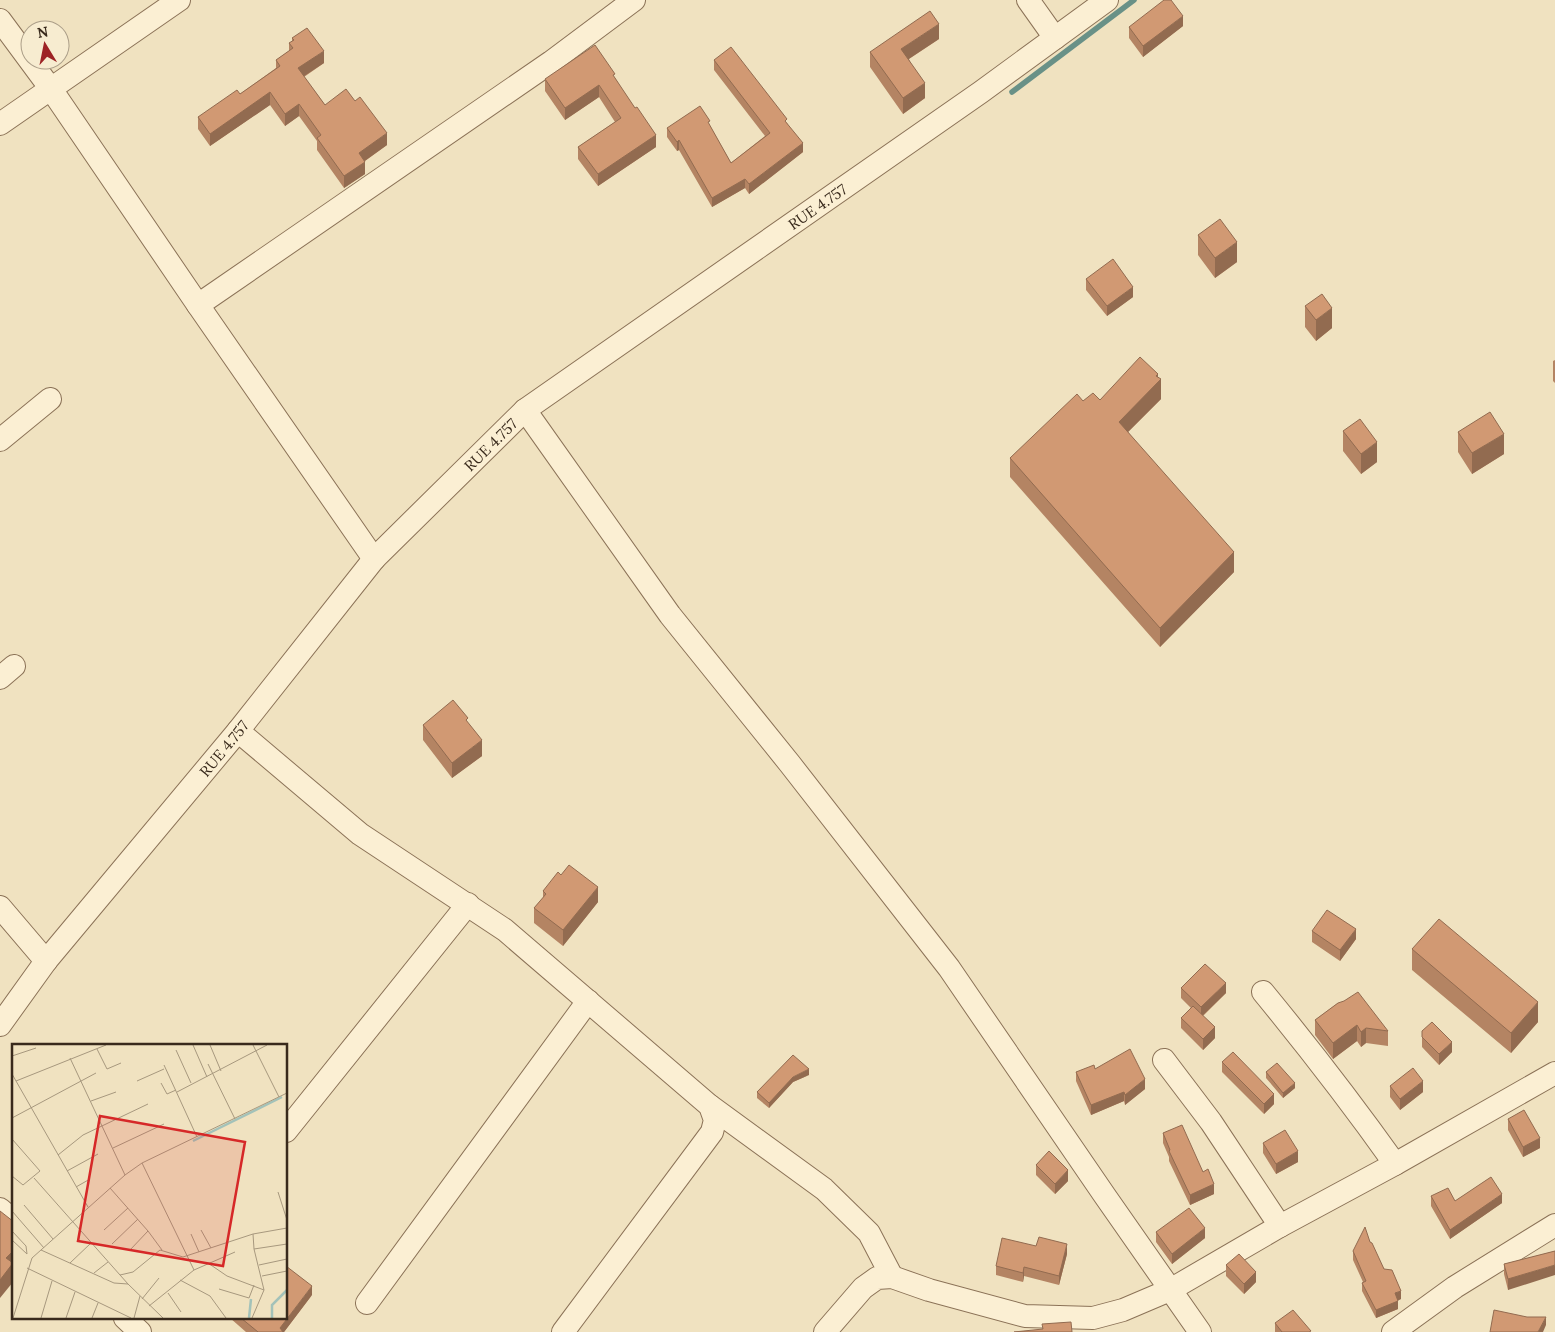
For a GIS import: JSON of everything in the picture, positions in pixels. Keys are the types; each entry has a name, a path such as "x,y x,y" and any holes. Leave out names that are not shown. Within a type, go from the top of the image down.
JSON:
{"street":[{"path":"0,124 178,0"},
{"path":"198,305 551,62 634,0"},
{"path":"1028,0 1055,38"},
{"name":"RUE 4.757","path":"0,1024 46,961 238,732 374,559 525,410 965,103 1107,0"},
{"path":"0,20 51,89 374,559"},
{"path":"0,440 50,399"},
{"path":"525,410 670,615 790,764 949,968 1200,1332"},
{"path":"238,732 360,834 505,930 710,1106 824,1189 869,1233 892,1277"},
{"path":"288,1129 468,904"},
{"path":"0,907 46,961"},
{"path":"1263,992 1353,1106 1395,1164"},
{"path":"367,1303 588,1001"},
{"path":"1164,1060 1212,1122 1280,1226"},
{"path":"825,1332 863,1288 877,1278 892,1277 930,1290 1025,1316 1093,1318 1123,1310 1170,1290 1280,1226 1395,1164 1555,1073"},
{"path":"563,1332 712,1132 715,1120 710,1106"},
{"path":"0,1210 12,1219"},
{"path":"1398,1331 1455,1287 1555,1226"},
{"path":"127,1320 140,1332"}],"building":[{"path":"1164,0 1171,0 1183,16 1143,46 1129,27"},
{"path":"930,11 939,24 901,49 925,83 903,98 870,52"},
{"path":"307,28 324,51 298,68 325,105 346,89 355,101 360,97 387,133 359,153 365,162 344,176 317,138 321,135 299,104 285,114 270,92 210,134 198,117 237,90 240,94 280,66 276,60 293,48 289,43 294,40 292,38"},
{"path":"595,45 635,108 637,107 656,135 598,174 578,147 621,118 599,85 565,108 545,79"},
{"path":"731,47 787,119 785,121 803,143 749,184 745,179 712,198 679,140 677,142 667,128 700,106 710,121 708,122 731,163 770,133 714,60"},
{"path":"1220,219 1237,242 1215,258 1198,235"},
{"path":"1113,259 1133,287 1107,306 1086,279"},
{"path":"1322,294 1332,308 1316,320 1305,306"},
{"path":"1140,357 1158,374 1156,376 1161,379 1119,422 1234,552 1160,628 1010,458 1077,394 1083,401 1093,393 1100,400"},
{"path":"1490,412 1504,434 1472,453 1458,432"},
{"path":"1360,419 1377,442 1361,454 1343,431"},
{"path":"453,700 468,718 466,720 482,740 452,763 423,725"},
{"path":"569,865 598,887 563,930 534,908 546,894 543,891 558,872 561,875"},
{"path":"1327,910 1356,929 1340,950 1312,931"},
{"path":"1439,919 1538,1002 1511,1033 1412,949"},
{"path":"1205,964 1226,983 1201,1007 1181,988"},
{"path":"1358,992 1388,1031 1366,1028 1361,1032 1357,1025 1333,1043 1315,1020 1338,1003"},
{"path":"1193,1006 1215,1027 1203,1039 1181,1018"},
{"path":"1432,1022 1452,1042 1439,1054 1422,1037 1422,1031"},
{"path":"1130,1049 1145,1079 1125,1095 1124,1092 1091,1105 1076,1072 1094,1065 1095,1069"},
{"path":"1233,1052 1274,1094 1264,1104 1222,1062"},
{"path":"793,1055 809,1069 793,1077 769,1103 757,1092"},
{"path":"1277,1063 1295,1083 1283,1093 1266,1072"},
{"path":"1413,1068 1423,1081 1400,1099 1390,1086"},
{"path":"1524,1110 1540,1138 1523,1147 1508,1119"},
{"path":"1182,1125 1203,1172 1208,1169 1214,1184 1190,1195 1169,1151 1163,1133"},
{"path":"1285,1130 1298,1151 1276,1164 1263,1143"},
{"path":"1049,1151 1068,1170 1055,1184 1036,1165"},
{"path":"1491,1177 1502,1194 1450,1230 1431,1196 1448,1188 1455,1201"},
{"path":"1189,1208 1205,1228 1172,1254 1156,1232"},
{"path":"0,1211 12,1220 12,1252 6,1258 12,1264 0,1280"},
{"path":"1365,1227 1370,1242 1384,1269 1392,1270 1401,1291 1395,1293 1398,1301 1376,1310 1362,1283 1366,1281 1353,1251"},
{"path":"1039,1237 1067,1244 1059,1276 1024,1267 1023,1273 996,1266 1002,1238 1036,1246"},
{"path":"1555,1251 1555,1265 1508,1279 1504,1264"},
{"path":"1239,1254 1256,1272 1244,1284 1226,1265"},
{"path":"288,1268 312,1286 288,1318"},
{"path":"1293,1310 1311,1331 1282,1332 1275,1323"},
{"path":"1494,1310 1527,1317 1546,1317 1538,1332 1490,1332"},
{"path":"243,1320 286,1320 280,1328 283,1332 258,1332"},
{"path":"1071,1322 1072,1332 1014,1332 1043,1329 1042,1324"}],"waterway":[{"path":"1012,92 1134,0"}]}
